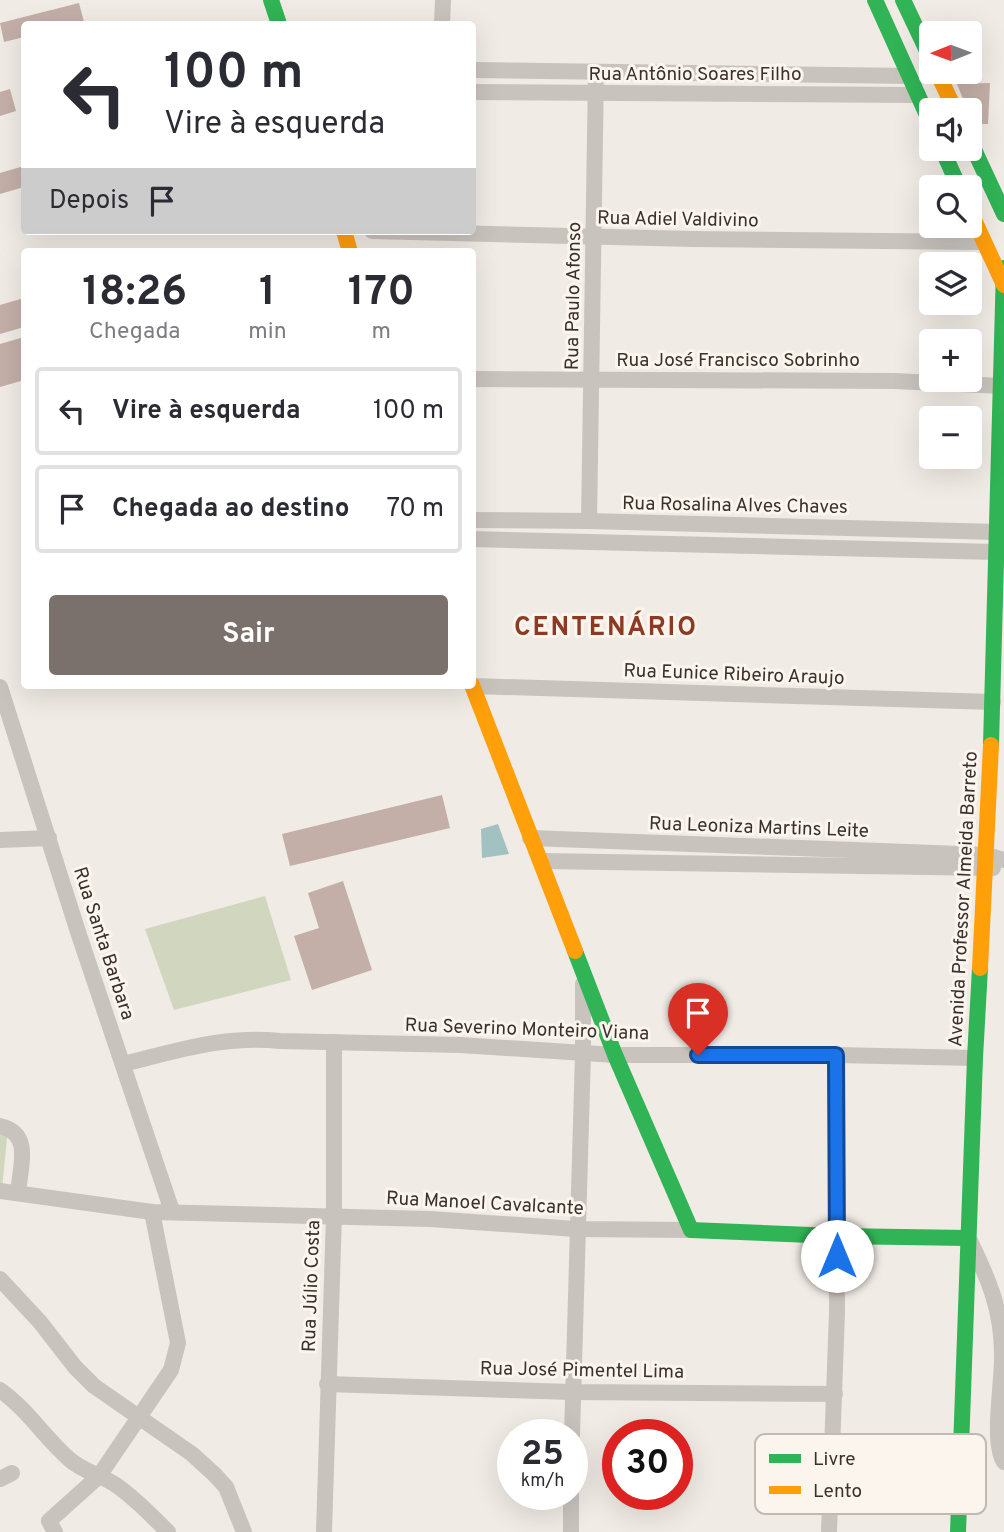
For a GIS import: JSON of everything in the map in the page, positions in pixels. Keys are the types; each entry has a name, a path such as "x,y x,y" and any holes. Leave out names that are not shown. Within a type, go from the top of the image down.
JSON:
{"main road":[{"path":"271,0 278,21"},
{"path":"875,0 919,98"},
{"path":"904,0 919,33"},
{"path":"979,161 1004,214"},
{"path":"981,238 1004,278"},
{"name":"Avenida Professor Almeida Barreto","path":"961,1434 975,1058 987,863 993,702 1004,278"},
{"path":"474,689 615,1055 691,1230"},
{"name":"Rua Manoel Cavalcante","path":"691,1230 836,1237 968,1238"},
{"name":"Avenida Professor Almeida Barreto","path":"958,1532 959,1514"}],"street":[{"path":"442,21 443,0"},
{"name":"Rua Antônio Soares Filho","path":"476,70 909,76"},
{"name":"Rua Paulo Afonso","path":"589,521 596,72"},
{"name":"Rua Antônio Soares Filho","path":"476,92 918,95"},
{"name":"Rua Adiel Valdivino","path":"476,234 983,242"},
{"name":"Rua José Francisco Sobrinho","path":"476,379 894,381 1003,386"},
{"name":"Rua Rosalina Alves Chaves","path":"476,520 997,531"},
{"path":"476,539 996,552"},
{"name":"Rua Eunice Ribeiro Araujo","path":"476,685 993,702"},
{"name":"Rua Santa Barbara","path":"0,687 172,1211"},
{"path":"0,840 48,838"},
{"name":"Rua Leoniza Martins Leite","path":"530,838 987,863"},
{"path":"987,863 1004,860"},
{"name":"Rua Leoniza Martins Leite","path":"541,861 987,863"},
{"path":"987,863 1004,866"},
{"path":"572,1419 583,968"},
{"name":"Rua Severino Monteiro Viana","path":"123,1064 217,1041 252,1038 447,1045 615,1055 975,1058"},
{"name":"Rua Júlio Costa","path":"324,1532 334,1215 334,1042"},
{"path":"833,1434 836,1055"},
{"path":"0,1126 17,1132 21,1141 18,1193"},
{"name":"Rua Manoel Cavalcante","path":"0,1191 152,1212 334,1215 576,1229 691,1230"},
{"path":"52,1527 99,1476 171,1370 178,1343 152,1212"},
{"path":"968,1238 996,1299 1002,1353 999,1447 1004,1462"},
{"path":"0,1279 94,1386 192,1454 221,1481 233,1502 244,1532"},
{"name":"Rua José Pimentel Lima","path":"327,1384 572,1392 835,1394"},
{"path":"0,1390 24,1410 69,1459 80,1468 115,1484 152,1513 168,1532"},
{"path":"571,1510 571,1532"},
{"path":"829,1532 830,1514"}],"green space":[{"path":"265,896 291,980 174,1010 145,929"},
{"path":"0,1128 8,1128 2,1189 0,1189"}],"water":[{"path":"498,824 509,854 482,858 481,829"}],"building":[{"path":"79,3 84,21 21,21 21,38 4,42 0,23"},
{"path":"990,83 988,124 982,124 982,98 963,98 957,84"},
{"path":"10,89 16,111 0,116 0,92"},
{"path":"21,167 21,188 0,194 0,173"},
{"path":"21,299 21,328 0,334 0,305"},
{"path":"21,338 21,381 0,387 0,344"},
{"path":"442,795 450,828 290,866 282,834"},
{"path":"343,881 372,970 312,990 294,936 319,928 308,893"}],"traffic: fast":[{"path":"271,0 278,21"},
{"path":"875,0 919,98"},
{"path":"903,0 919,34"},
{"path":"947,161 954,175"},
{"path":"979,161 1004,214"},
{"path":"991,745 1004,268"},
{"path":"575,951 615,1055 691,1230 968,1238"},
{"path":"962,1434 980,968"},
{"path":"958,1532 959,1514"}],"traffic: slow":[{"path":"943,84 949,98"},
{"path":"345,235 349,248"},
{"path":"982,237 1004,285"},
{"path":"474,689 575,951"},
{"path":"980,968 991,745"}],"district":[{"name":"CENTENÁRIO","path":"606,626"}],"route":[{"path":"698,1055 836,1055 837,1256"}]}
